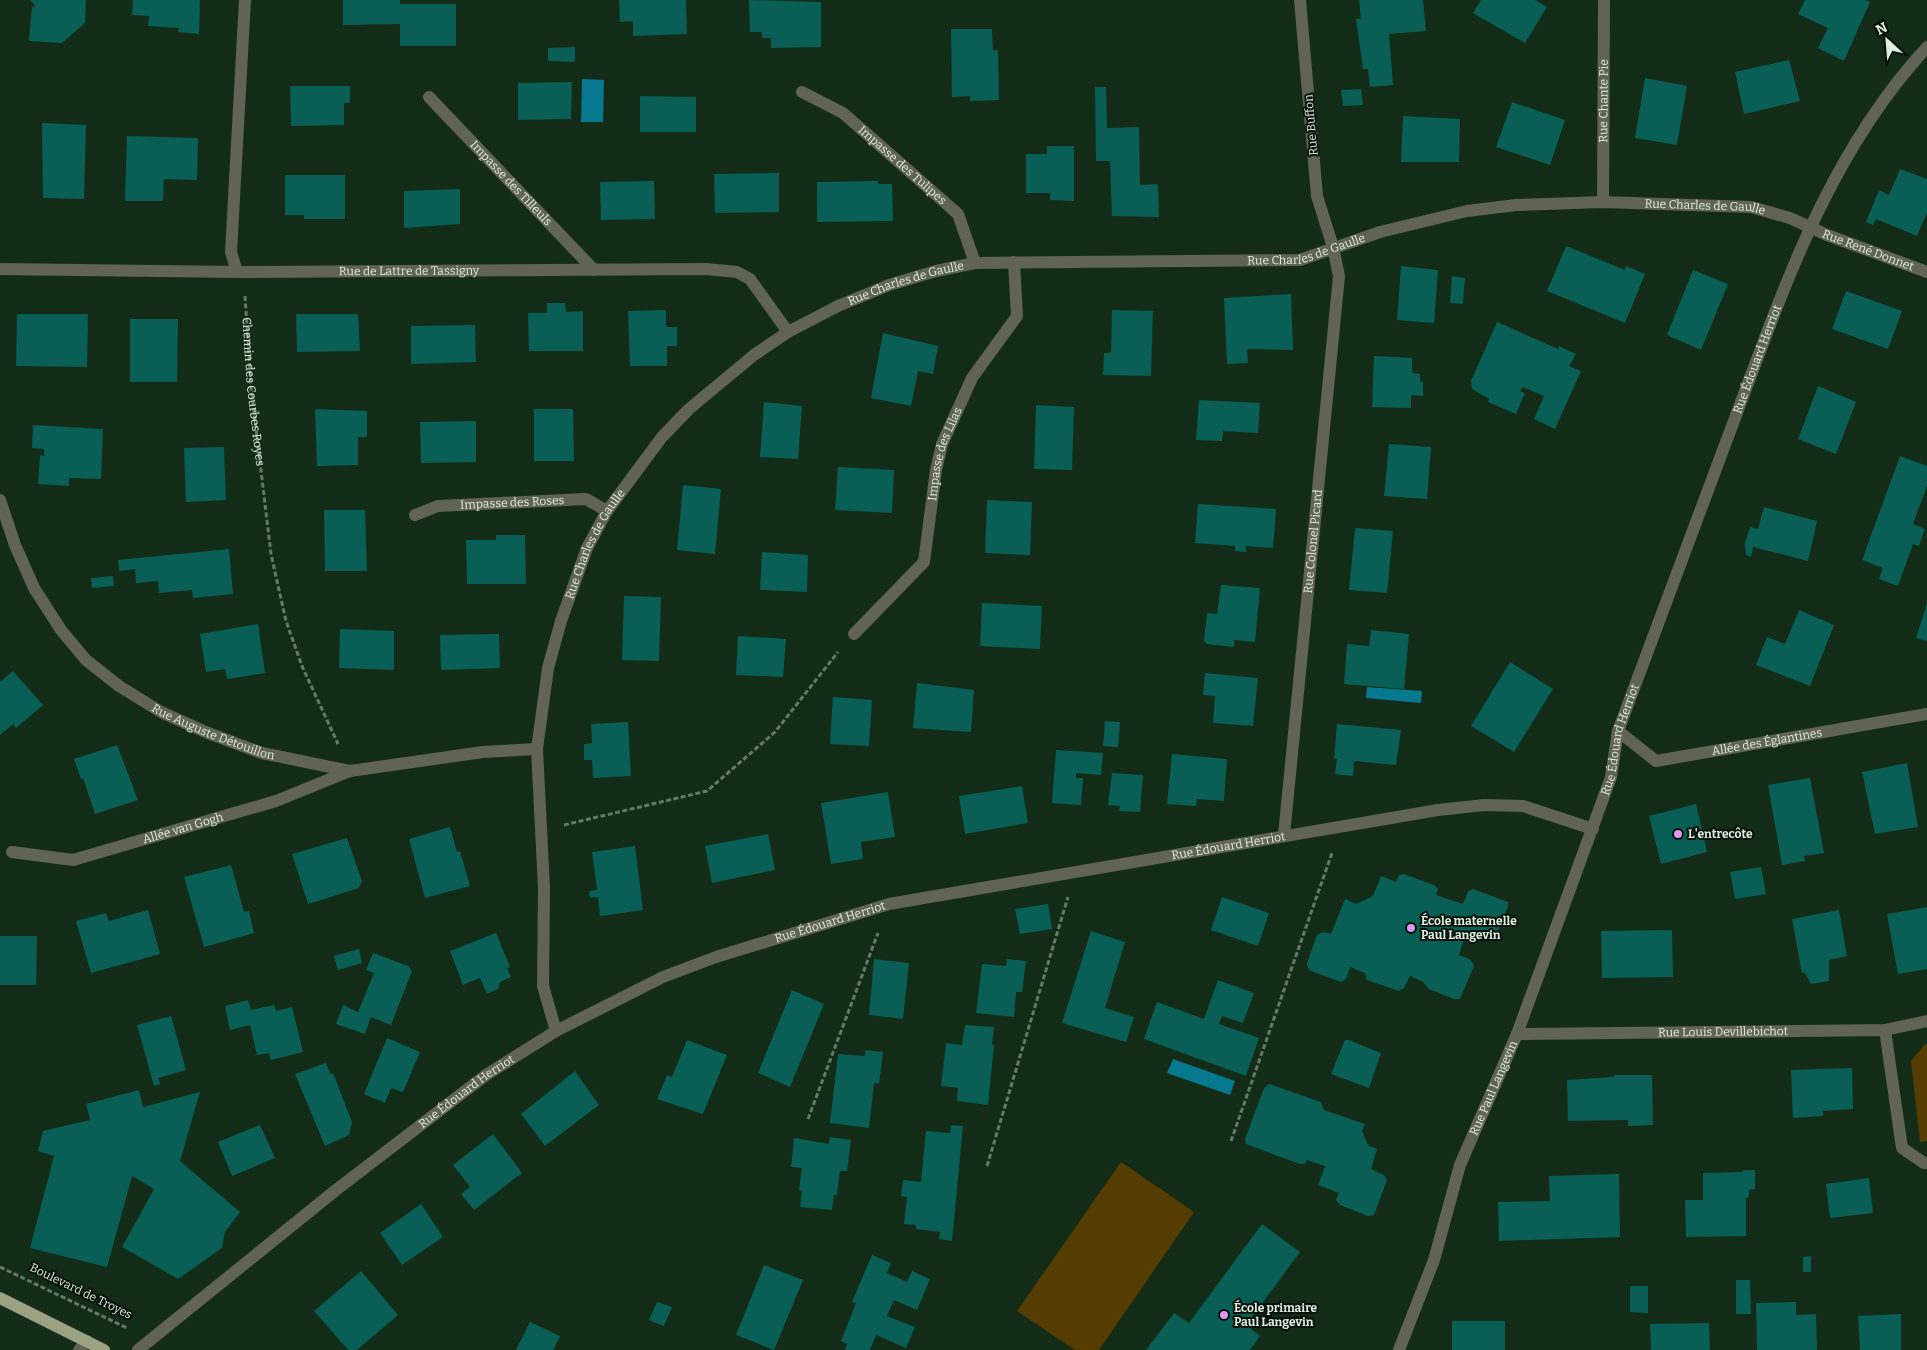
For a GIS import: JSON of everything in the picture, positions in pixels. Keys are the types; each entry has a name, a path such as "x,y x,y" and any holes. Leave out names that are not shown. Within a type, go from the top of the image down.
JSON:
{"main road":[{"path":"0,1298 83,1346 104,1350"}],"street":[{"path":"237,272 230,252 245,0"},
{"name":"Rue Buffon","path":"1300,0 1317,196 1333,247"},
{"name":"Rue Chante Pie","path":"1603,202 1604,0"},
{"name":"Rue Édouard Herriot","path":"138,1350 336,1190 478,1081 556,1031 663,976 716,957 889,904 1438,810 1484,805 1523,806 1593,829 1612,777 1618,731 1777,308 1810,226 1851,148 1887,93 1927,47"},
{"name":"Impasse des Tulipes","path":"802,92 843,113 958,214 975,263"},
{"name":"Impasse des Tilleuls","path":"429,96 594,270"},
{"name":"Rue Charles de Gaulle","path":"556,1031 544,986 542,830 537,749 548,668 562,621 587,548 607,511 662,437 690,409 754,355 788,332 838,306 889,285 936,271 975,263 1300,260 1380,232 1467,211 1516,205 1603,202 1751,207 1810,226"},
{"name":"Rue René Donnet","path":"1810,226 1827,235 1927,272"},
{"name":"Rue Colonel Picard","path":"1284,835 1339,276 1333,247"},
{"name":"Impasse des Lilas","path":"854,634 924,562 936,470 942,444 972,378 1017,316 1014,262"},
{"name":"Rue de Lattre de Tassigny","path":"0,269 237,272 706,269 738,272 750,279 788,332"},
{"name":"Impasse des Roses","path":"415,514 438,506 586,499 607,511"},
{"name":"Rue Auguste Détouillon","path":"0,501 14,545 39,596 61,630 86,660 118,686 161,712 208,734 262,754 350,771 483,752 537,749"},
{"name":"Allée des Églantines","path":"1618,731 1656,761 1927,714"},
{"name":"Allée van Gogh","path":"12,852 73,860 276,801 350,771"},
{"name":"Rue Paul Langevin","path":"1399,1350 1434,1260 1460,1165 1517,1034 1593,829"},
{"name":"Rue Louis Devillebichot","path":"1517,1034 1885,1030 1927,1021"},
{"path":"1885,1030 1902,1148 1924,1163 1927,1163"}],"path":[{"name":"Chemin des Courbes Royes","path":"237,272 245,298 251,387 263,493 272,554 286,621 302,666 350,771"},
{"path":"542,830 707,790 775,732 854,634"},
{"path":"1231,1141 1341,826"},
{"path":"987,1166 1075,873"},
{"path":"808,1119 889,904"},
{"name":"Boulevard de Troyes","path":"0,1267 151,1340"}],"shaded area":[{"path":"1927,1044 1927,1141 1920,1142 1911,1061"},
{"path":"1121,1162 1194,1212 1099,1350 1075,1350 1017,1311"}],"water":[{"path":"582,79 604,80 603,122 581,122"},
{"path":"1367,687 1422,691 1421,703 1366,698"},
{"path":"1173,1059 1235,1081 1230,1095 1167,1073"}],"building":[{"path":"30,0 86,0 85,23 62,43 29,41 32,7 36,6"},
{"path":"133,0 200,0 199,34 178,32 179,28 148,26 149,16 132,15"},
{"path":"343,0 400,0 400,4 456,4 456,46 400,46 400,24 343,25"},
{"path":"619,0 686,0 687,34 633,36 633,21 620,22"},
{"path":"749,0 821,2 821,47 771,48 771,38 762,38 762,32 750,32"},
{"path":"1359,0 1423,0 1426,31 1389,34 1393,85 1370,87 1368,69 1363,69 1356,19 1361,19"},
{"path":"1481,0 1535,0 1547,7 1525,43 1473,13"},
{"path":"1805,0 1865,0 1870,2 1844,61 1818,48 1828,28 1798,14"},
{"path":"951,29 992,29 993,50 998,50 999,100 970,101 970,96 952,97"},
{"path":"575,47 575,62 548,61 548,48"},
{"path":"1789,60 1800,101 1744,114 1735,72"},
{"path":"1645,78 1687,86 1677,145 1635,138"},
{"path":"572,82 571,119 518,120 518,83"},
{"path":"290,86 350,86 350,103 344,103 344,125 291,126"},
{"path":"1095,87 1106,87 1107,128 1139,127 1140,185 1158,184 1159,217 1112,216 1110,161 1096,161"},
{"path":"1361,89 1363,105 1343,106 1341,90"},
{"path":"640,96 696,97 696,132 640,132"},
{"path":"1512,102 1565,120 1550,165 1496,147"},
{"path":"1403,116 1460,119 1459,162 1401,162"},
{"path":"42,123 86,125 84,199 43,198"},
{"path":"127,136 198,138 197,180 164,179 163,201 125,201"},
{"path":"1047,146 1074,146 1074,201 1050,200 1050,193 1026,193 1026,154 1047,154"},
{"path":"1900,169 1927,179 1927,213 1917,236 1876,219 1873,225 1866,222 1879,190 1889,195"},
{"path":"779,173 779,212 715,213 714,174"},
{"path":"285,175 345,175 345,219 304,219 304,215 285,215"},
{"path":"654,181 655,219 601,220 600,182"},
{"path":"878,181 878,184 892,184 893,221 817,222 817,182"},
{"path":"460,189 460,224 404,228 404,191"},
{"path":"1566,246 1625,270 1626,266 1645,274 1625,323 1547,291"},
{"path":"1401,266 1438,270 1434,323 1397,320"},
{"path":"1693,270 1728,284 1701,350 1667,335"},
{"path":"1452,276 1465,278 1463,304 1450,303"},
{"path":"1846,291 1902,311 1888,349 1832,329"},
{"path":"1291,294 1293,350 1247,349 1248,363 1227,364 1224,298"},
{"path":"547,303 565,303 566,312 583,311 583,351 529,351 528,313 547,313"},
{"path":"666,310 666,327 677,327 677,346 667,346 667,366 630,366 628,311"},
{"path":"1112,310 1153,311 1151,376 1103,375 1104,353 1111,353"},
{"path":"17,314 88,314 87,367 16,366"},
{"path":"296,314 358,314 360,351 297,352"},
{"path":"130,319 178,319 177,382 130,382"},
{"path":"1497,322 1558,349 1559,346 1576,354 1569,366 1581,371 1555,429 1534,419 1544,396 1522,387 1520,391 1525,393 1516,414 1488,402 1489,399 1472,389 1471,381"},
{"path":"475,325 476,362 411,364 411,326"},
{"path":"883,333 938,346 933,374 918,371 911,406 871,398"},
{"path":"1374,356 1412,358 1412,373 1420,374 1420,381 1423,382 1423,396 1411,395 1411,408 1372,407"},
{"path":"1818,386 1856,402 1836,454 1798,439"},
{"path":"1199,400 1260,403 1258,433 1223,431 1222,441 1196,440"},
{"path":"764,402 802,406 798,459 760,457"},
{"path":"1036,405 1074,407 1072,470 1034,469"},
{"path":"315,409 367,411 367,437 358,437 358,465 317,466"},
{"path":"534,409 573,409 574,461 534,461"},
{"path":"476,421 476,462 421,463 420,422"},
{"path":"33,425 103,429 101,479 69,478 69,486 38,484 40,455 44,456 44,449 32,448"},
{"path":"1389,444 1431,447 1427,499 1384,496"},
{"path":"224,447 226,500 186,502 184,448"},
{"path":"1900,456 1927,466 1927,486 1913,524 1925,529 1919,546 1913,544 1898,586 1879,579 1883,568 1862,560"},
{"path":"838,467 894,470 892,513 835,510"},
{"path":"683,485 721,489 715,554 677,550"},
{"path":"987,500 1032,502 1030,555 985,553"},
{"path":"1198,504 1276,509 1273,548 1246,546 1246,552 1235,551 1235,546 1195,543"},
{"path":"1764,507 1817,521 1808,561 1753,547 1751,557 1746,555 1745,543 1750,527 1758,529"},
{"path":"324,510 365,510 367,571 325,571"},
{"path":"1355,528 1393,531 1387,593 1349,590"},
{"path":"496,535 525,535 526,584 467,584 466,540 496,540"},
{"path":"229,549 233,594 193,598 192,590 159,593 158,581 136,583 135,569 119,571 118,560"},
{"path":"762,552 808,555 807,592 760,590"},
{"path":"113,576 114,586 92,588 91,578"},
{"path":"1221,585 1260,588 1255,642 1234,640 1234,647 1207,644 1204,641 1207,613 1217,614"},
{"path":"624,596 661,597 659,661 622,660"},
{"path":"982,603 1042,606 1040,649 980,646"},
{"path":"1927,603 1927,641 1916,638"},
{"path":"1799,610 1834,625 1810,686 1756,665 1767,637 1785,644"},
{"path":"258,624 265,673 227,679 225,669 206,672 200,634"},
{"path":"340,629 394,631 394,670 339,668"},
{"path":"1371,630 1409,634 1404,689 1344,684 1347,644 1369,646"},
{"path":"499,634 500,668 441,670 440,635"},
{"path":"738,636 786,639 783,677 736,675"},
{"path":"1510,662 1553,689 1514,752 1471,726"},
{"path":"13,671 43,705 16,728 13,724 0,735 0,682"},
{"path":"1205,673 1258,678 1253,726 1213,723 1215,696 1203,695"},
{"path":"917,683 974,690 971,732 913,728"},
{"path":"833,697 872,700 869,746 830,744"},
{"path":"1105,721 1120,722 1118,747 1103,746"},
{"path":"628,722 631,776 593,778 592,760 584,760 584,744 592,743 591,724"},
{"path":"1337,724 1401,730 1396,765 1354,761 1353,776 1335,774 1337,759 1334,759"},
{"path":"117,745 138,800 95,814 83,778 81,779 74,759"},
{"path":"1056,750 1103,753 1101,775 1076,773 1076,778 1083,778 1081,805 1052,803"},
{"path":"1172,754 1227,759 1224,801 1197,799 1196,806 1167,804"},
{"path":"1907,763 1918,827 1875,834 1862,772"},
{"path":"1112,773 1143,775 1140,812 1119,811 1120,806 1108,805"},
{"path":"1810,778 1824,853 1804,856 1805,861 1782,865 1768,785"},
{"path":"1022,786 1028,823 965,834 959,796"},
{"path":"888,792 895,837 861,842 863,859 831,864 821,803"},
{"name":"L'entrecôte","path":"1696,804 1707,852 1661,864 1649,816"},
{"path":"450,827 457,852 460,851 470,886 425,898 409,839"},
{"path":"768,834 775,870 712,883 705,846"},
{"path":"347,838 362,881 359,888 308,904 292,854"},
{"path":"635,846 643,910 600,916 598,897 590,898 589,891 597,890 592,852"},
{"path":"231,865 244,912 249,911 254,933 204,947 184,877"},
{"path":"1761,867 1766,894 1735,899 1730,872"},
{"path":"1404,874 1434,885 1438,889 1436,895 1463,904 1468,891 1473,889 1508,902 1496,936 1491,938 1467,930 1459,955 1471,960 1474,966 1460,999 1454,999 1429,989 1423,982 1410,976 1404,988 1399,991 1367,980 1365,973 1350,967 1346,979 1341,982 1311,971 1308,968 1307,963 1317,935 1323,932 1331,934 1345,899 1356,904 1373,896 1381,876 1396,882 1399,875"},
{"path":"1222,897 1269,913 1258,946 1211,930"},
{"path":"1048,904 1052,929 1020,934 1015,909"},
{"path":"1927,907 1927,969 1898,974 1887,914"},
{"path":"148,910 160,954 91,973 76,921 106,913 109,921"},
{"path":"1839,910 1847,956 1829,960 1829,981 1811,984 1805,973 1802,973 1792,919"},
{"path":"1672,930 1673,977 1602,978 1601,931"},
{"path":"1091,931 1125,942 1105,1008 1134,1017 1126,1042 1062,1023"},
{"path":"496,933 510,967 507,968 511,977 500,982 498,989 487,994 480,978 463,985 450,951"},
{"path":"0,936 37,936 36,985 0,985"},
{"path":"359,949 362,963 338,970 334,956"},
{"path":"373,953 408,966 412,971 391,1025 371,1017 365,1034 336,1024 343,1005 358,1012 374,973 366,970"},
{"path":"874,959 909,963 903,1019 869,1015"},
{"path":"1007,959 1026,961 1022,992 1016,992 1014,1017 976,1013 982,964 1006,966"},
{"path":"1218,980 1254,993 1243,1023 1222,1016 1219,1024 1259,1038 1246,1076 1144,1039 1157,1002 1204,1019"},
{"path":"792,990 824,1004 790,1087 758,1073"},
{"path":"248,1000 251,1010 274,1005 276,1011 292,1007 303,1052 271,1060 269,1053 257,1055 250,1025 230,1030 225,1006"},
{"path":"171,1016 186,1070 158,1078 160,1084 154,1086 137,1025"},
{"path":"965,1025 994,1027 988,1105 957,1101 958,1088 941,1086 946,1043 962,1045"},
{"path":"387,1038 420,1052 403,1092 391,1088 385,1103 364,1094"},
{"path":"687,1040 727,1055 703,1114 657,1099 667,1075 672,1077"},
{"path":"1345,1040 1381,1053 1369,1088 1331,1074"},
{"path":"865,1050 883,1052 879,1084 874,1083 869,1128 830,1123 838,1054 865,1056"},
{"path":"326,1063 331,1075 333,1073 352,1122 349,1135 325,1146 295,1074"},
{"path":"1852,1068 1853,1109 1823,1111 1823,1116 1793,1118 1791,1070"},
{"path":"575,1071 599,1105 545,1146 521,1114"},
{"path":"1614,1075 1652,1075 1653,1125 1628,1126 1628,1120 1568,1121 1567,1080 1614,1077"},
{"path":"1269,1084 1321,1102 1324,1110 1365,1124 1362,1131 1368,1145 1377,1149 1371,1169 1384,1175 1387,1180 1374,1215 1368,1216 1340,1205 1336,1200 1339,1193 1318,1185 1325,1166 1307,1160 1305,1164 1300,1164 1246,1144 1245,1139 1264,1088"},
{"path":"139,1090 143,1107 200,1092 180,1161 240,1212 225,1232 222,1248 178,1279 122,1247 154,1189 132,1176 107,1267 30,1248 54,1156 38,1151 43,1131 90,1120 86,1104"},
{"path":"260,1125 275,1158 232,1176 218,1142"},
{"path":"951,1125 963,1126 952,1241 939,1239 940,1232 916,1229 916,1225 904,1224 907,1197 901,1196 903,1180 921,1182 926,1131 950,1133"},
{"path":"493,1134 522,1173 474,1210 461,1194 470,1187 453,1165"},
{"path":"830,1137 851,1140 847,1171 840,1171 837,1195 834,1195 832,1210 800,1207 802,1191 799,1190 802,1168 791,1167 794,1138 829,1144"},
{"path":"1743,1170 1755,1170 1755,1189 1749,1190 1749,1197 1746,1198 1746,1236 1686,1237 1685,1200 1703,1200 1703,1173 1743,1172"},
{"path":"1619,1174 1620,1237 1499,1241 1498,1202 1550,1201 1549,1176"},
{"path":"1869,1178 1873,1213 1830,1218 1826,1184"},
{"path":"421,1204 443,1237 402,1265 380,1233"},
{"path":"1262,1224 1300,1252 1246,1325 1260,1336 1250,1350 1146,1350 1174,1313 1189,1323"},
{"path":"872,1255 891,1263 887,1273 907,1282 912,1271 930,1279 917,1310 894,1300 887,1316 915,1327 906,1348 876,1335 870,1350 845,1350 847,1344 841,1341 856,1303 852,1302"},
{"path":"1811,1256 1811,1272 1803,1272 1803,1257"},
{"path":"764,1265 803,1280 774,1350 736,1335"},
{"path":"361,1271 398,1315 357,1350 348,1350 314,1311"},
{"path":"1736,1280 1750,1280 1751,1314 1736,1314"},
{"path":"1630,1286 1648,1286 1648,1313 1630,1312"},
{"path":"657,1302 672,1307 664,1326 649,1320"},
{"path":"1796,1302 1796,1315 1816,1314 1817,1350 1757,1350 1756,1303"},
{"path":"1901,1314 1901,1350 1860,1350 1858,1316"},
{"path":"1452,1321 1505,1321 1505,1350 1452,1350"},
{"path":"530,1322 560,1336 553,1350 516,1350"},
{"path":"1709,1323 1710,1350 1651,1350 1650,1324"}],"place":[{"name":"L'entrecôte","path":"1678,834"},
{"name":"École maternelle Paul Langevin","path":"1411,928"},
{"name":"École primaire Paul Langevin","path":"1224,1315"}]}
